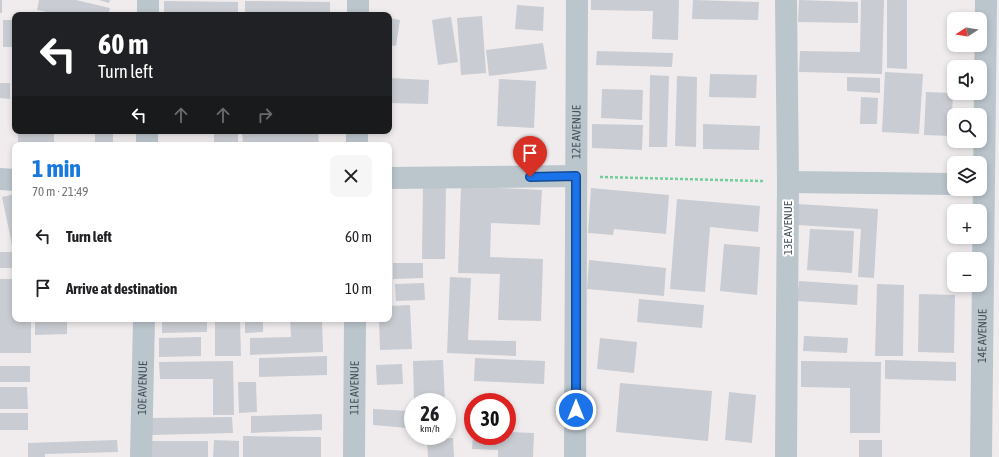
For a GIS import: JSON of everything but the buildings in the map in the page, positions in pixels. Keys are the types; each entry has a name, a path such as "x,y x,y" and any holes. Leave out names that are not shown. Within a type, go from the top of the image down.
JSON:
{"street":[{"path":"148,0 148,12"},
{"path":"358,0 358,12"},
{"name":"12E AVENUE","path":"575,457 577,0"},
{"name":"13E AVENUE","path":"786,0 788,182 786,457"},
{"name":"14E AVENUE","path":"981,457 988,185 986,0"},
{"path":"392,178 576,176"},
{"path":"0,180 12,180"},
{"path":"788,182 947,184"},
{"name":"10E AVENUE","path":"141,457 144,322"},
{"name":"11E AVENUE","path":"354,457 355,322"}],"path":[{"path":"576,176 788,182"}],"route":[{"path":"530,177 576,176 576,410"}]}
